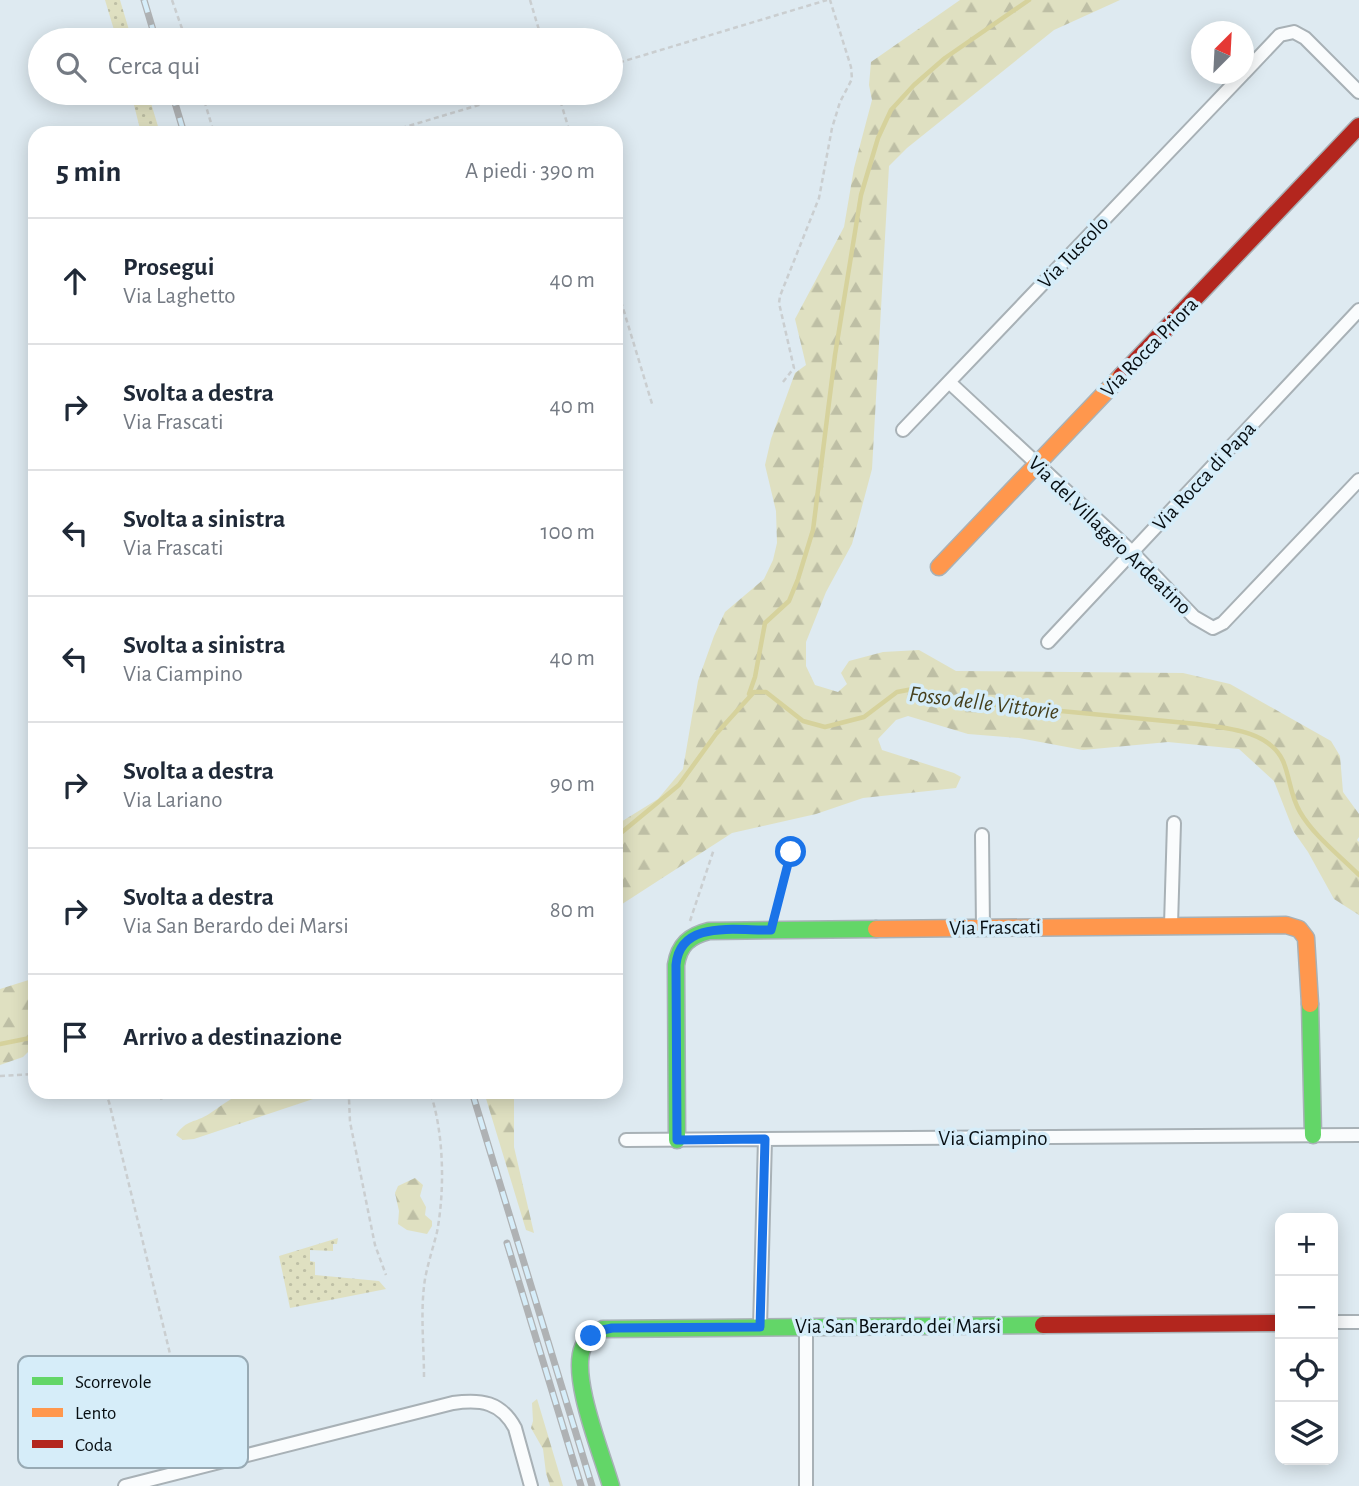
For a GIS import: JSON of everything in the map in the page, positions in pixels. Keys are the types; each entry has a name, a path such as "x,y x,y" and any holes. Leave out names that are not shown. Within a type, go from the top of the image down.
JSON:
{"street":[{"name":"Via Tuscolo","path":"1254,62 1280,35 1294,32 1306,38 1359,92"},
{"name":"Via Tuscolo","path":"903,430 1232,84"},
{"name":"Via Rocca Priora","path":"939,567 1359,126"},
{"name":"Via Rocca di Papa","path":"1048,642 1359,310"},
{"name":"Via del Villaggio Ardeatino","path":"948,382 1132,552 1194,617 1206,626 1218,627 1359,480"},
{"path":"1171,925 1174,823"},
{"path":"982,835 983,928"},
{"name":"Via Frascati","path":"684,941 692,935 709,931 1171,925 1286,925 1297,928 1305,934 1308,948 1313,1135"},
{"path":"677,1140 676,965 684,941"},
{"name":"Via Ciampino","path":"626,1140 1359,1135"},
{"path":"760,1327 765,1139"},
{"path":"1338,1322 1359,1322"},
{"name":"Via San Berardo dei Marsi","path":"611,1486 581,1382 581,1356 591,1336 598,1331 612,1328 1275,1323"},
{"path":"806,1326 806,1486"},
{"path":"248,1454 453,1403 475,1400 494,1405 510,1420 515,1428 531,1486"},
{"path":"125,1486 194,1468"}],"path":[{"path":"172,0 182,28"},
{"path":"530,0 538,28"},
{"path":"623,61 828,0 851,67 852,79 832,128 819,198 780,296 779,303 794,368 783,382"},
{"path":"206,105 212,126"},
{"path":"408,126 479,105"},
{"path":"562,105 568,126"},
{"path":"623,308 653,407"},
{"path":"684,941 714,849"},
{"path":"771,930 791,852"},
{"path":"0,1076 28,1074"},
{"path":"108,1099 171,1356"},
{"path":"349,1099 349,1122 375,1245 386,1275"},
{"path":"424,1377 425,1281 437,1230 440,1188 440,1143 437,1112 432,1099"}],"green space":[{"path":"105,0 120,0 128,28 113,28"},
{"path":"960,0 1120,0 1054,30 907,148 889,166 872,469 852,544 826,592 806,642 806,666 815,685 838,692 847,684 841,673 849,661 883,652 919,650 956,671 1183,673 1230,684 1331,741 1340,756 1343,792 1359,814 1359,915 1334,899 1294,832 1274,781 1239,749 1168,742 1083,750 1019,738 968,734 908,716 896,720 878,739 882,750 954,773 961,777 956,788 863,798 816,814 732,833 623,903 623,821 658,799 683,769 698,681 714,636 725,612 764,579 773,560 777,543 776,511 765,465 771,439 795,373 806,365 795,319 844,227 854,168 872,100 869,85 871,62"},
{"path":"134,105 152,105 158,126 139,126"},
{"path":"28,980 28,1052 23,1057 0,1065 0,989"},
{"path":"230,1099 313,1099 194,1139 183,1140 176,1135 188,1124 204,1117"},
{"path":"486,1099 514,1099 514,1147 534,1233 526,1230"},
{"path":"415,1178 423,1185 420,1196 426,1207 425,1215 432,1221 427,1234 407,1230 398,1224 399,1211 395,1193 398,1186"},
{"path":"338,1238 337,1244 333,1244 333,1251 310,1250 310,1261 315,1262 315,1275 379,1281 386,1289 290,1308 279,1256"},
{"path":"537,1399 563,1486 550,1486 543,1449 531,1428 532,1403"}],"waterway":[{"path":"749,694 755,677 765,623 789,601 813,530 835,355 861,195 878,138 891,110 914,85 945,58 1029,0"},
{"name":"Fosso delle Vittorie","path":"623,831 679,785 716,734 754,692 766,692 803,721 825,727 864,717 897,692 913,689 944,700 1197,724 1233,729 1257,737 1268,743 1283,761 1294,799 1306,821 1359,875"},
{"name":"Fosso delle Vittorie","path":"0,1044 28,1038"}],"railway":[{"path":"144,0 152,28"},
{"path":"176,105 182,126"},
{"path":"474,1099 592,1486"},
{"path":"507,1243 581,1486"}],"traffic: fast":[{"path":"677,1140 676,965 686,942 709,931 876,929"},
{"path":"1310,1004 1313,1135"},
{"path":"611,1486 584,1396 580,1360 583,1347 603,1329 1043,1325"}],"traffic: slow":[{"path":"939,567 1121,376"},
{"path":"876,929 1286,925 1299,929 1306,938 1310,1004"}],"traffic: jam":[{"path":"1121,376 1359,126"},
{"path":"1043,1325 1275,1323"}],"route":[{"path":"591,1336 603,1329 612,1328 760,1327 765,1139 677,1140 676,965 679,948 692,935 709,931 771,930 791,852"}]}
